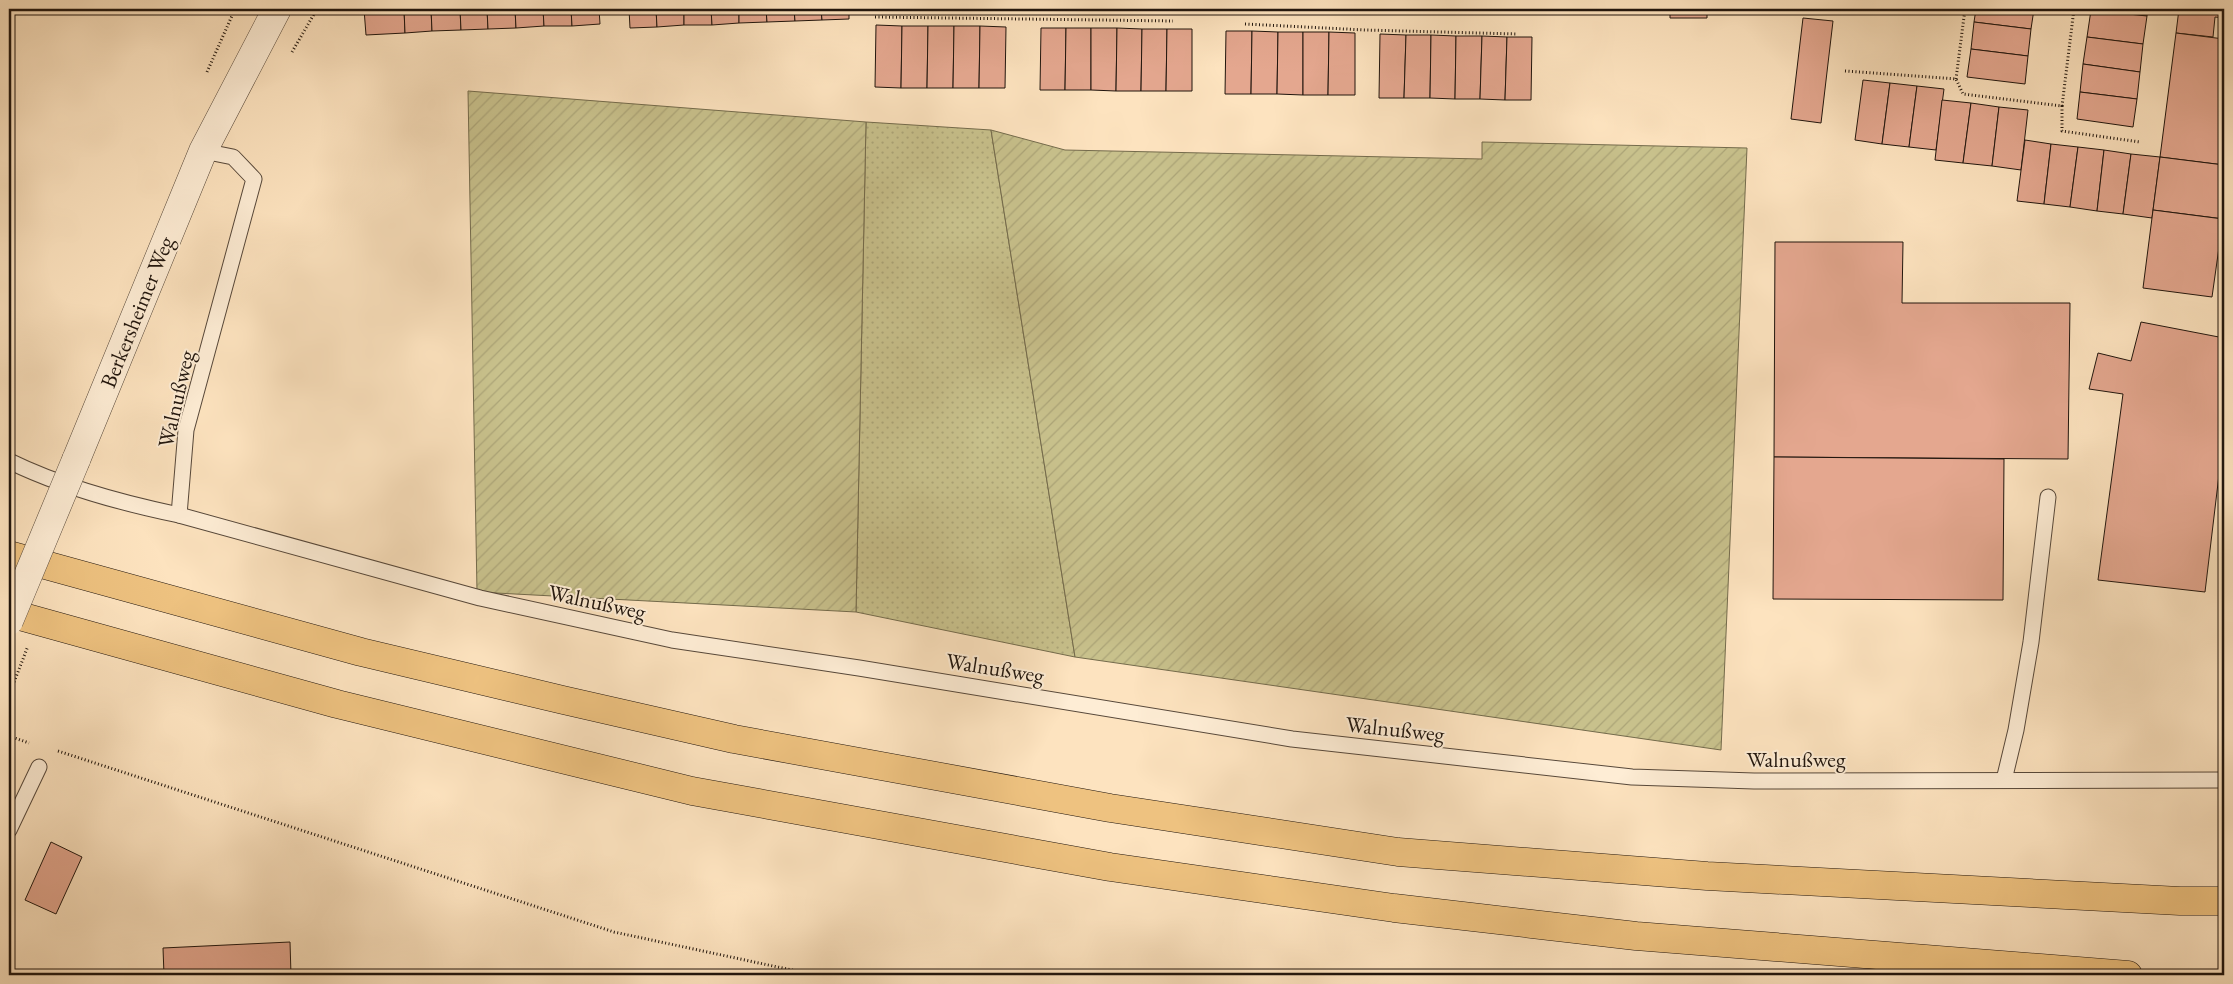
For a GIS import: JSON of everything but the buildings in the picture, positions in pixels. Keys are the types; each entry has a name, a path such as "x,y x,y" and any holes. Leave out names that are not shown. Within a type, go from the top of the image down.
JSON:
{"highway":[{"path":"9,555 361,652 734,739 1110,808 1398,852 1707,876 2180,901 2224,900"},
{"path":"9,613 337,704 692,791 1110,867 1394,908 1636,936 2128,975"}],"street":[{"name":"Berkersheimer Weg","path":"9,621 203,151 277,9"}],"lane":[{"name":"Walnußweg","path":"203,151 233,157 254,179 186,430 179,515 480,598 672,640 926,678 1292,738 1632,777 1754,781 2224,780"},
{"path":"9,461 29,471 120,502 179,515"},
{"path":"2004,780 2016,730 2031,642 2048,497"},
{"path":"9,830 39,767"}],"path":[{"path":"1965,9 1956,79 1963,94 2062,106"},
{"path":"2074,9 2062,106 2062,131 2140,142"},
{"path":"875,17 1172,21"},
{"path":"1245,24 1365,30 1517,34"},
{"path":"1846,71 1956,79"},
{"path":"39,767 52,749 614,932 815,975"}],"shaded area":[{"path":"468,91 866,122 856,612 477,592"},
{"path":"866,122 991,130 1075,657 856,612"},
{"path":"991,130 1065,150 1482,159 1482,142 1747,148 1721,750 1075,657"}]}
